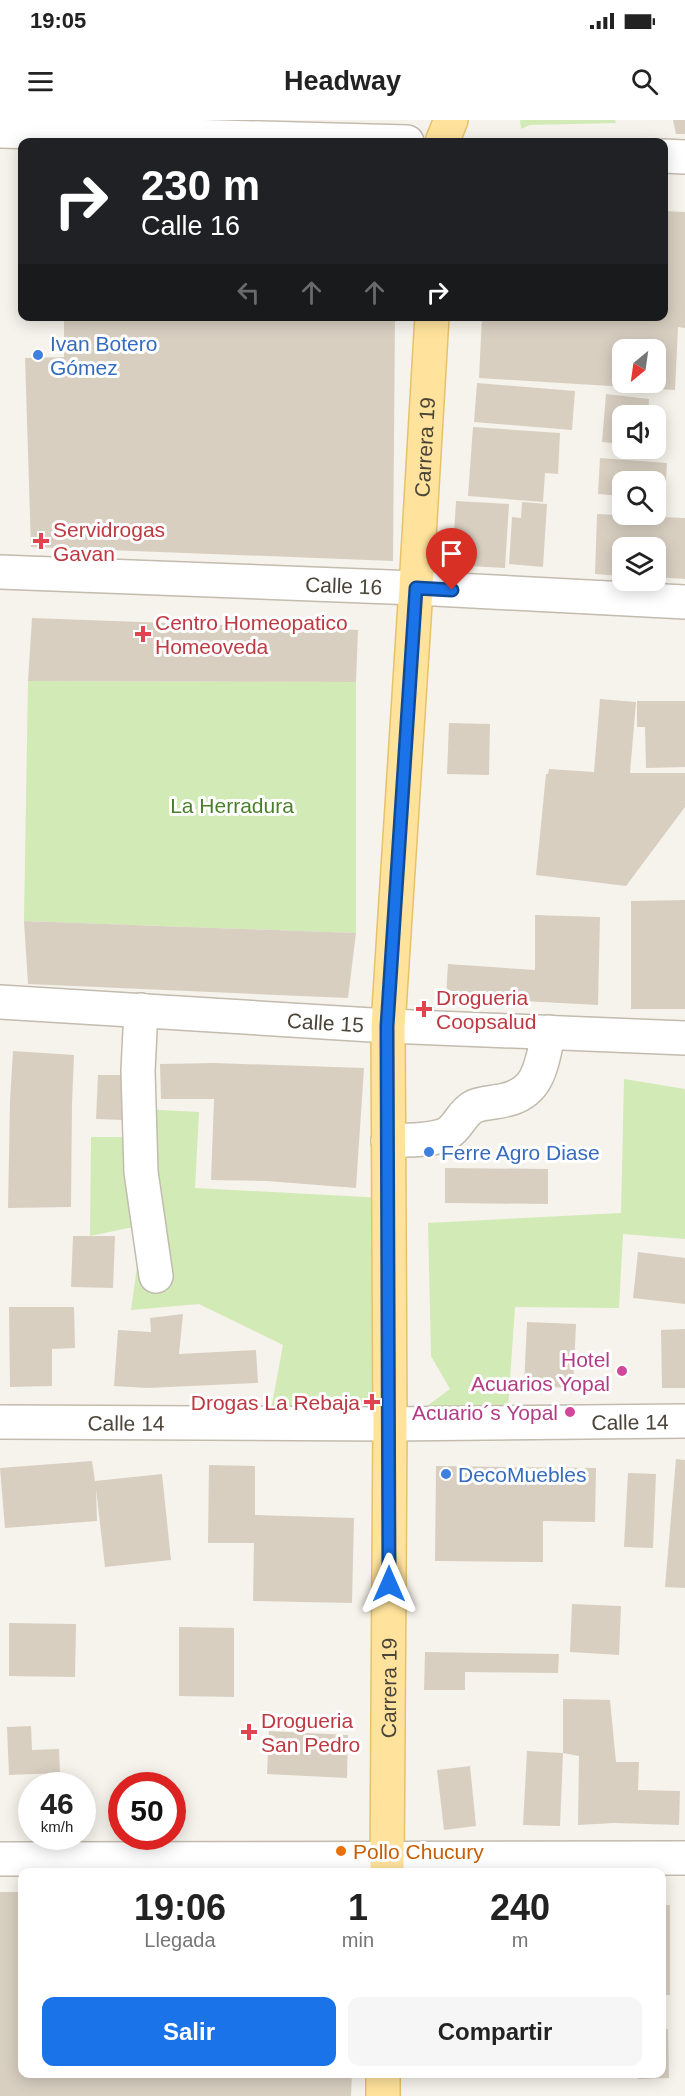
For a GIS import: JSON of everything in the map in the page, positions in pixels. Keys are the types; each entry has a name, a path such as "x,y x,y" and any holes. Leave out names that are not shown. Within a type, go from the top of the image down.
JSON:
{"main road":[{"path":"434,120 440,138"},
{"path":"443,138 451,120"},
{"name":"Carrera 19","path":"387,1865 390,1424 387,1026 432,321"},
{"path":"383,2078 383,2096"}],"street":[{"path":"0,131 259,138"},
{"path":"668,156 685,157"},
{"name":"Calle 16","path":"0,572 416,588 685,602"},
{"name":"Calle 15","path":"0,1002 387,1026 685,1038"},
{"path":"141,1010 138,1071 141,1172 156,1276"},
{"path":"388,1141 438,1137 448,1133 465,1112 476,1105 507,1100 524,1093 536,1081 549,1032"},
{"name":"Calle 14","path":"0,1422 390,1424 685,1420"},
{"path":"0,1859 387,1865 685,1858"}],"green space":[{"path":"520,120 615,120 616,123 530,125 521,129"},
{"name":"La Herradura","path":"28,681 356,682 356,933 24,921"},
{"path":"624,1079 685,1089 685,1239 623,1234 619,1308 515,1307 508,1409 423,1409 450,1389 431,1356 428,1223 621,1213"},
{"path":"141,1109 199,1112 195,1188 384,1198 388,1413 270,1415 283,1345 199,1304 131,1310 143,1225 90,1236 91,1137 133,1137"}],"building":[{"path":"673,120 685,120 685,134 676,134"},
{"path":"668,211 685,212 685,328 678,327 675,390 666,389 666,339 612,339 612,386 479,378 482,321 668,321"},
{"path":"64,321 395,321 393,561 31,547 25,358 64,357"},
{"path":"477,383 575,391 572,430 474,422"},
{"path":"606,394 649,399 649,405 612,405 612,443 602,442"},
{"path":"473,427 560,433 558,474 545,473 543,502 468,496"},
{"path":"600,458 667,463 666,481 666,471 612,471 612,495 598,494"},
{"path":"456,501 509,504 505,568 452,565"},
{"path":"522,502 547,504 543,567 509,564 512,517 521,518"},
{"path":"597,514 612,515 612,525 666,525 666,517 685,518 685,579 666,578 666,537 612,537 612,575 595,574"},
{"path":"32,618 358,630 356,682 28,681"},
{"path":"600,699 636,702 630,773 685,773 685,807 626,886 536,875 546,774 549,769 594,772"},
{"path":"637,701 685,701 685,767 646,768 645,727 637,727"},
{"path":"449,723 490,724 489,775 447,774"},
{"path":"685,900 685,1009 631,1009 631,901"},
{"path":"535,915 600,917 598,1005 446,997 448,964 535,970"},
{"path":"24,921 356,933 348,998 28,984"},
{"path":"13,1051 74,1055 71,1207 8,1208"},
{"path":"214,1063 364,1068 356,1188 267,1181 211,1180 214,1099 161,1099 160,1064"},
{"path":"98,1075 125,1075 123,1120 96,1119"},
{"path":"445,1168 548,1169 548,1204 445,1203"},
{"path":"73,1236 115,1236 113,1288 71,1287"},
{"path":"638,1252 685,1258 685,1304 633,1298"},
{"path":"9,1307 74,1307 75,1348 52,1349 52,1386 10,1387"},
{"path":"183,1314 179,1354 256,1350 258,1383 147,1388 114,1386 118,1330 151,1332 150,1318"},
{"path":"527,1322 576,1324 573,1388 524,1386"},
{"path":"685,1329 685,1388 662,1388 661,1330"},
{"path":"676,1459 685,1460 685,1588 665,1587"},
{"path":"92,1461 95,1481 162,1474 171,1560 105,1567 96,1489 97,1521 5,1528 0,1468"},
{"path":"209,1465 255,1466 255,1515 354,1518 352,1603 253,1601 254,1543 208,1543"},
{"path":"436,1466 596,1468 595,1522 543,1521 543,1562 435,1561"},
{"path":"628,1473 656,1474 653,1548 624,1547"},
{"path":"572,1604 621,1606 619,1655 570,1652"},
{"path":"9,1623 76,1624 75,1677 9,1676"},
{"path":"179,1627 234,1628 234,1697 179,1696"},
{"path":"425,1652 559,1654 558,1673 465,1672 465,1690 424,1690"},
{"path":"563,1699 610,1700 616,1762 639,1762 638,1790 680,1791 679,1825 614,1823 578,1825 579,1756 563,1753"},
{"path":"31,1726 32,1750 59,1749 60,1772 18,1772 18,1775 9,1775 7,1727"},
{"path":"269,1731 348,1735 347,1778 267,1774"},
{"path":"527,1751 563,1753 560,1826 523,1825"},
{"path":"470,1766 476,1826 444,1830 437,1770"},
{"path":"0,1892 18,1892 18,2078 352,2078 351,2096 0,2096"},
{"path":"666,1905 670,1905 670,1995 666,1995"},
{"path":"666,2029 668,2029 669,2078 638,2079 666,2078"}],"place":[{"name":"Ivan Botero Gómez","path":"38,355"},
{"name":"Servidrogas Gavan","path":"41,541"},
{"name":"Centro Homeopatico Homeoveda","path":"143,634"},
{"name":"Drogueria Coopsalud","path":"424,1009"},
{"name":"Ferre Agro Diase","path":"429,1152"},
{"name":"Hotel Acuarios Yopal","path":"622,1371"},
{"name":"Drogas La Rebaja","path":"372,1402"},
{"name":"Acuario´s Yopal","path":"570,1412"},
{"name":"DecoMuebles","path":"446,1474"},
{"name":"Drogueria San Pedro","path":"249,1732"},
{"name":"Pollo Chucury","path":"341,1851"}],"route":[{"path":"389,1584 387,1026 416,588 452,590"}]}
